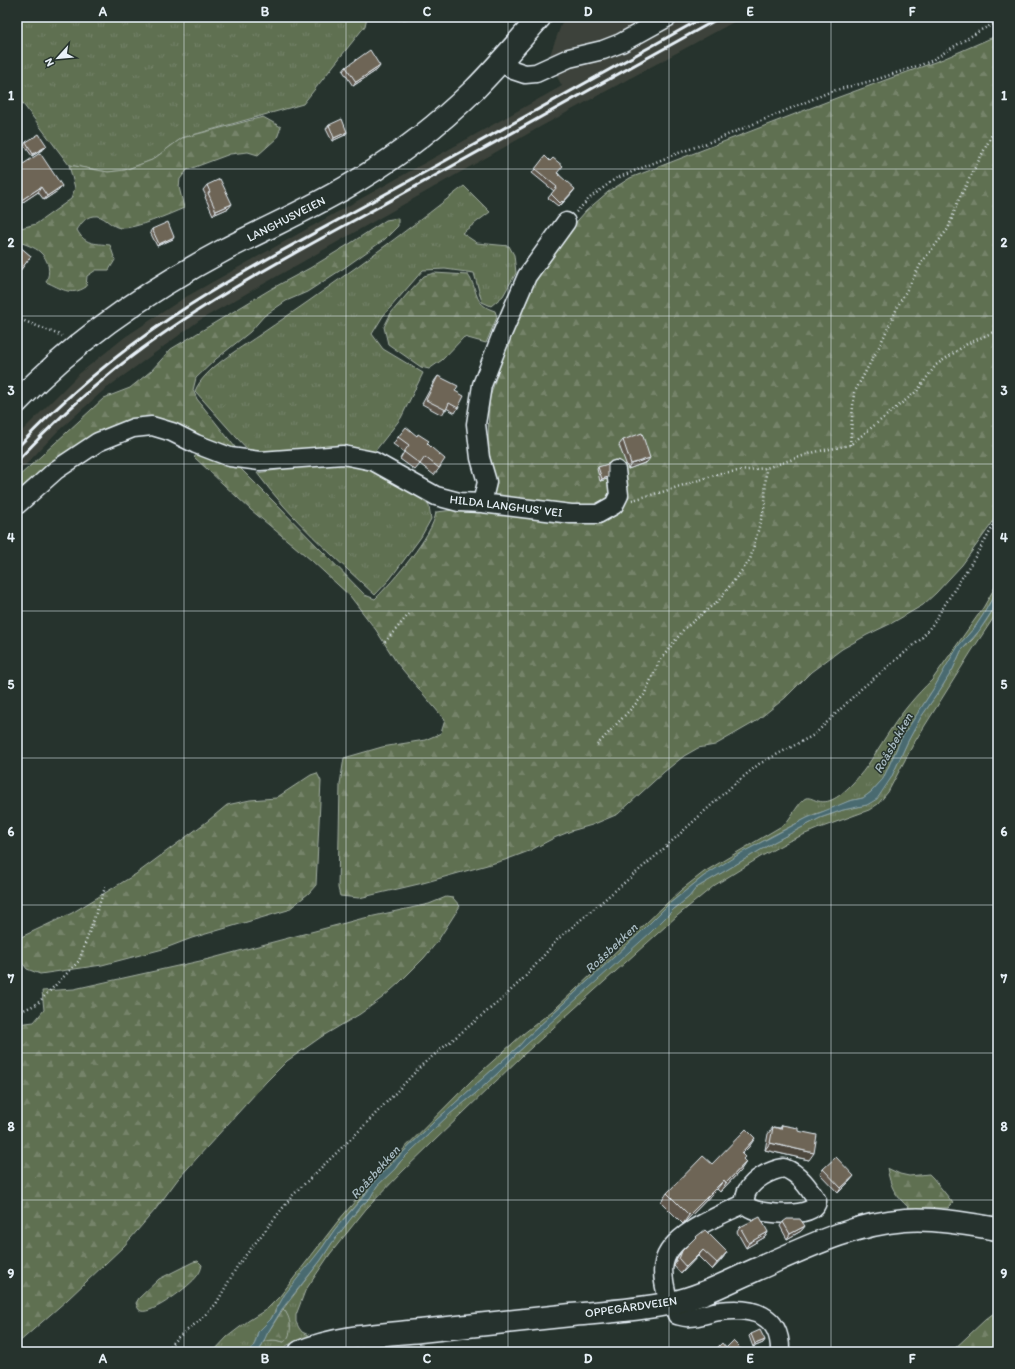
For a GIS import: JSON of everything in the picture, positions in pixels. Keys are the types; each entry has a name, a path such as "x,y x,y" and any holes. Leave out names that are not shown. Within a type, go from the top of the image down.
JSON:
{"main road":[{"name":"LANGHUSVEIEN","path":"17,402 37,381 81,342 141,299 213,256 342,190 401,152 456,108 502,61 540,17"},
{"name":"OPPEGÅRDVEIEN","path":"300,1352 335,1341 394,1333 626,1310 671,1303 708,1291 840,1234 871,1225 904,1220 922,1220 966,1224 998,1229"}],"street":[{"path":"502,61 513,70 525,74 536,73 569,58 603,50 621,43 668,17"},
{"path":"482,503 487,482 480,458 476,424 482,385 527,276 566,222"},
{"name":"HILDA LANGHUS' VEI","path":"17,505 56,470 98,442 133,428 152,426 172,432 196,444 230,457 260,461 343,455 373,461 436,496 459,502 482,503 572,514 598,514 614,505"},
{"path":"614,505 619,495 616,470"},
{"path":"744,1204 712,1219 691,1232 678,1241 667,1253 664,1264 664,1273 671,1303 677,1315 689,1318 720,1311 748,1310 768,1318 776,1329 781,1341 780,1352"}],"path":[{"path":"566,222 591,196 616,179 673,155 718,139 832,91 875,80 929,62 981,30 998,22"},
{"path":"850,445 854,393 922,262 948,229 959,199 998,123"},
{"path":"17,318 62,336 57,340"},
{"path":"614,505 662,492 720,472 766,468 815,452 850,445 917,391 936,365 967,344 998,330"},
{"path":"597,745 644,695 659,662 684,629 719,600 750,560 765,505 766,468"},
{"path":"164,1352 177,1338 200,1320 216,1304 238,1265 293,1194 361,1129 422,1065 502,999 527,975 557,940 658,854 731,787 759,764 814,735 861,690 920,640 932,626 985,541 998,517"},
{"path":"385,642 409,614"},
{"path":"17,1013 37,1004 79,961 106,885"}],"shaded area":[{"path":"564,17 743,17 540,127 200,320 104,390 57,432 17,474 17,436 80,373 125,337 184,298 562,86 548,60"}],"green space":[{"path":"17,17 367,17 365,26 303,104 182,138 152,160 125,170 108,172 69,165 17,96"},
{"path":"998,35 998,512 993,522 962,565 923,605 842,649 811,672 785,698 755,722 715,745 698,748 684,756 618,814 592,825 571,831 529,851 505,860 423,883 359,898 340,896 338,888 340,784 344,758 382,747 425,740 441,733 445,720 397,663 376,630 350,596 311,560 251,510 194,457 198,454 237,465 365,595 375,599 411,558 428,533 436,512 472,508 492,509 495,480 488,448 489,400 506,347 534,281 564,236 586,211 608,192 630,178 839,97 943,59"},
{"path":"263,117 281,127 277,138 258,155 248,152 230,154 187,170 180,179 179,187 184,208 152,221 127,228 117,227 97,216 90,217 84,221 77,230 80,235 90,242 110,245 115,260 109,270 96,270 87,276 86,287 80,290 70,291 61,289 46,282 49,270 43,255 35,249 17,241 17,229 36,224 71,199 75,188 69,165 108,172 125,170 152,160 182,138"},
{"path":"464,186 490,212 462,233 477,243 509,246 514,255 516,273 503,296 491,306 482,302 474,273 445,269 423,270 383,316 372,334 383,349 423,373 401,418 372,455 255,457 195,391 206,375 232,353 341,278"},
{"path":"398,218 398,226 385,239 307,292 286,301 264,316 250,332 216,359 196,378 193,390 197,399 235,447 235,455 132,422 17,500 17,478 104,398 130,388 151,371 171,349 271,289 310,268 386,220"},
{"path":"434,273 468,275 479,300 483,305 495,311 497,317 486,343 464,337 442,360 429,369 421,367 388,344 384,327 391,313 409,292 424,276"},
{"path":"330,462 370,466 416,494 429,506 431,519 421,537 390,579 375,595 298,522 257,473"},
{"path":"998,582 998,588 983,615 975,627 959,645 934,688 901,739 883,779 871,792 863,798 849,801 832,809 815,814 770,837 704,876 669,904 520,1045 435,1121 388,1167 335,1229 277,1307 271,1319 258,1332 255,1343 250,1352 213,1352 227,1337 267,1309 280,1296 338,1221 376,1177 473,1079 523,1034 556,1008 681,890 704,872 785,824 804,799 809,798 823,802 832,800 841,794 858,778 895,723 932,680 983,608"},
{"path":"998,602 998,611 914,743 888,792 878,804 869,810 789,841 762,856 715,885 677,916 522,1056 403,1171 366,1209 330,1254 305,1291 296,1315 296,1322 302,1332 311,1336 288,1345 277,1352 259,1352 263,1342 268,1340 284,1342 286,1312 283,1309 359,1208 370,1198 377,1186 395,1169 404,1157 450,1114 499,1072 516,1054 674,909 689,897 696,888 774,842 820,818 843,810 867,805 891,778 921,717 953,669 961,651 973,639"},
{"path":"317,773 321,781 316,885 309,893 288,910 192,938 163,949 102,965 40,974 27,969 17,956 17,939 72,913 136,874 227,805 250,800 276,798 311,775"},
{"path":"446,897 453,898 460,906 437,942 424,958 382,998 360,1014 321,1037 287,1061 178,1179 155,1210 124,1246 67,1300 17,1344 17,1024 34,1022 44,1010 42,991 74,989 209,959 360,919 429,904"},
{"path":"887,1168 909,1176 929,1174 953,1203 948,1208 909,1208 894,1190"},
{"path":"198,1261 202,1265 200,1271 187,1286 154,1308 146,1311 139,1310 136,1303 139,1298 159,1279"},
{"path":"283,1309 288,1316 290,1326 287,1339 284,1342 269,1340 263,1342 267,1334"},
{"path":"998,1310 998,1352 951,1352 986,1319"}],"water":[{"path":"998,588 998,602 979,631 961,651 953,669 921,717 891,778 877,799 867,805 843,810 820,818 774,842 696,888 689,897 516,1054 476,1093 450,1114 399,1163 395,1169 377,1186 370,1198 359,1208 321,1260 282,1309 267,1334 259,1352 250,1352 255,1343 258,1332 271,1319 285,1294 322,1248 335,1229 365,1195 377,1178 435,1121 520,1045 669,904 704,876 741,853 807,818 849,801 863,798 871,792 883,779 901,739 934,688 959,645 975,627"}],"building":[{"path":"370,50 380,66 356,82 346,67"},
{"path":"342,119 347,132 334,138 329,125"},
{"path":"39,134 47,146 33,154 26,142"},
{"path":"40,153 62,186 47,196 41,187 17,203 17,168"},
{"path":"545,156 550,161 553,158 563,166 557,173 575,189 563,202 562,201 560,203 551,194 557,187 535,169"},
{"path":"220,179 232,204 216,211 208,193 210,192 207,185"},
{"path":"168,222 174,237 159,244 152,229"},
{"path":"19,246 31,256 20,271 17,269 17,248"},
{"path":"438,376 458,386 455,391 464,396 458,408 449,403 446,410 426,400"},
{"path":"406,427 417,436 418,434 429,441 427,443 445,459 439,468 425,457 420,464 404,452 409,445 398,437"},
{"path":"642,433 650,458 631,464 623,440"},
{"path":"608,464 608,477 602,479 598,467"},
{"path":"782,1125 798,1128 798,1131 817,1135 814,1153 770,1143 773,1127 781,1129"},
{"path":"746,1129 755,1138 741,1153 745,1157 743,1159 746,1162 726,1183 724,1180 689,1215 667,1193 703,1156 712,1164"},
{"path":"836,1157 854,1176 841,1188 823,1169"},
{"path":"760,1217 768,1232 749,1243 740,1227"},
{"path":"787,1219 800,1219 805,1226 790,1234 783,1222"},
{"path":"705,1230 727,1252 717,1263 703,1250 686,1267 679,1259 682,1251"},
{"path":"760,1330 765,1340 755,1344 751,1334"},
{"path":"733,1341 744,1352 713,1352 722,1343 726,1348"}],"railway":[{"path":"17,448 72,394 111,361 173,316 270,257 704,17"},
{"path":"17,461 41,436 92,389 118,367 185,318 292,254 721,17"}],"water label":[{"name":"Roåsbekken","path":"893,743"},
{"name":"Roåsbekken","path":"611,948"},
{"name":"Roåsbekken","path":"375,1172"}]}
